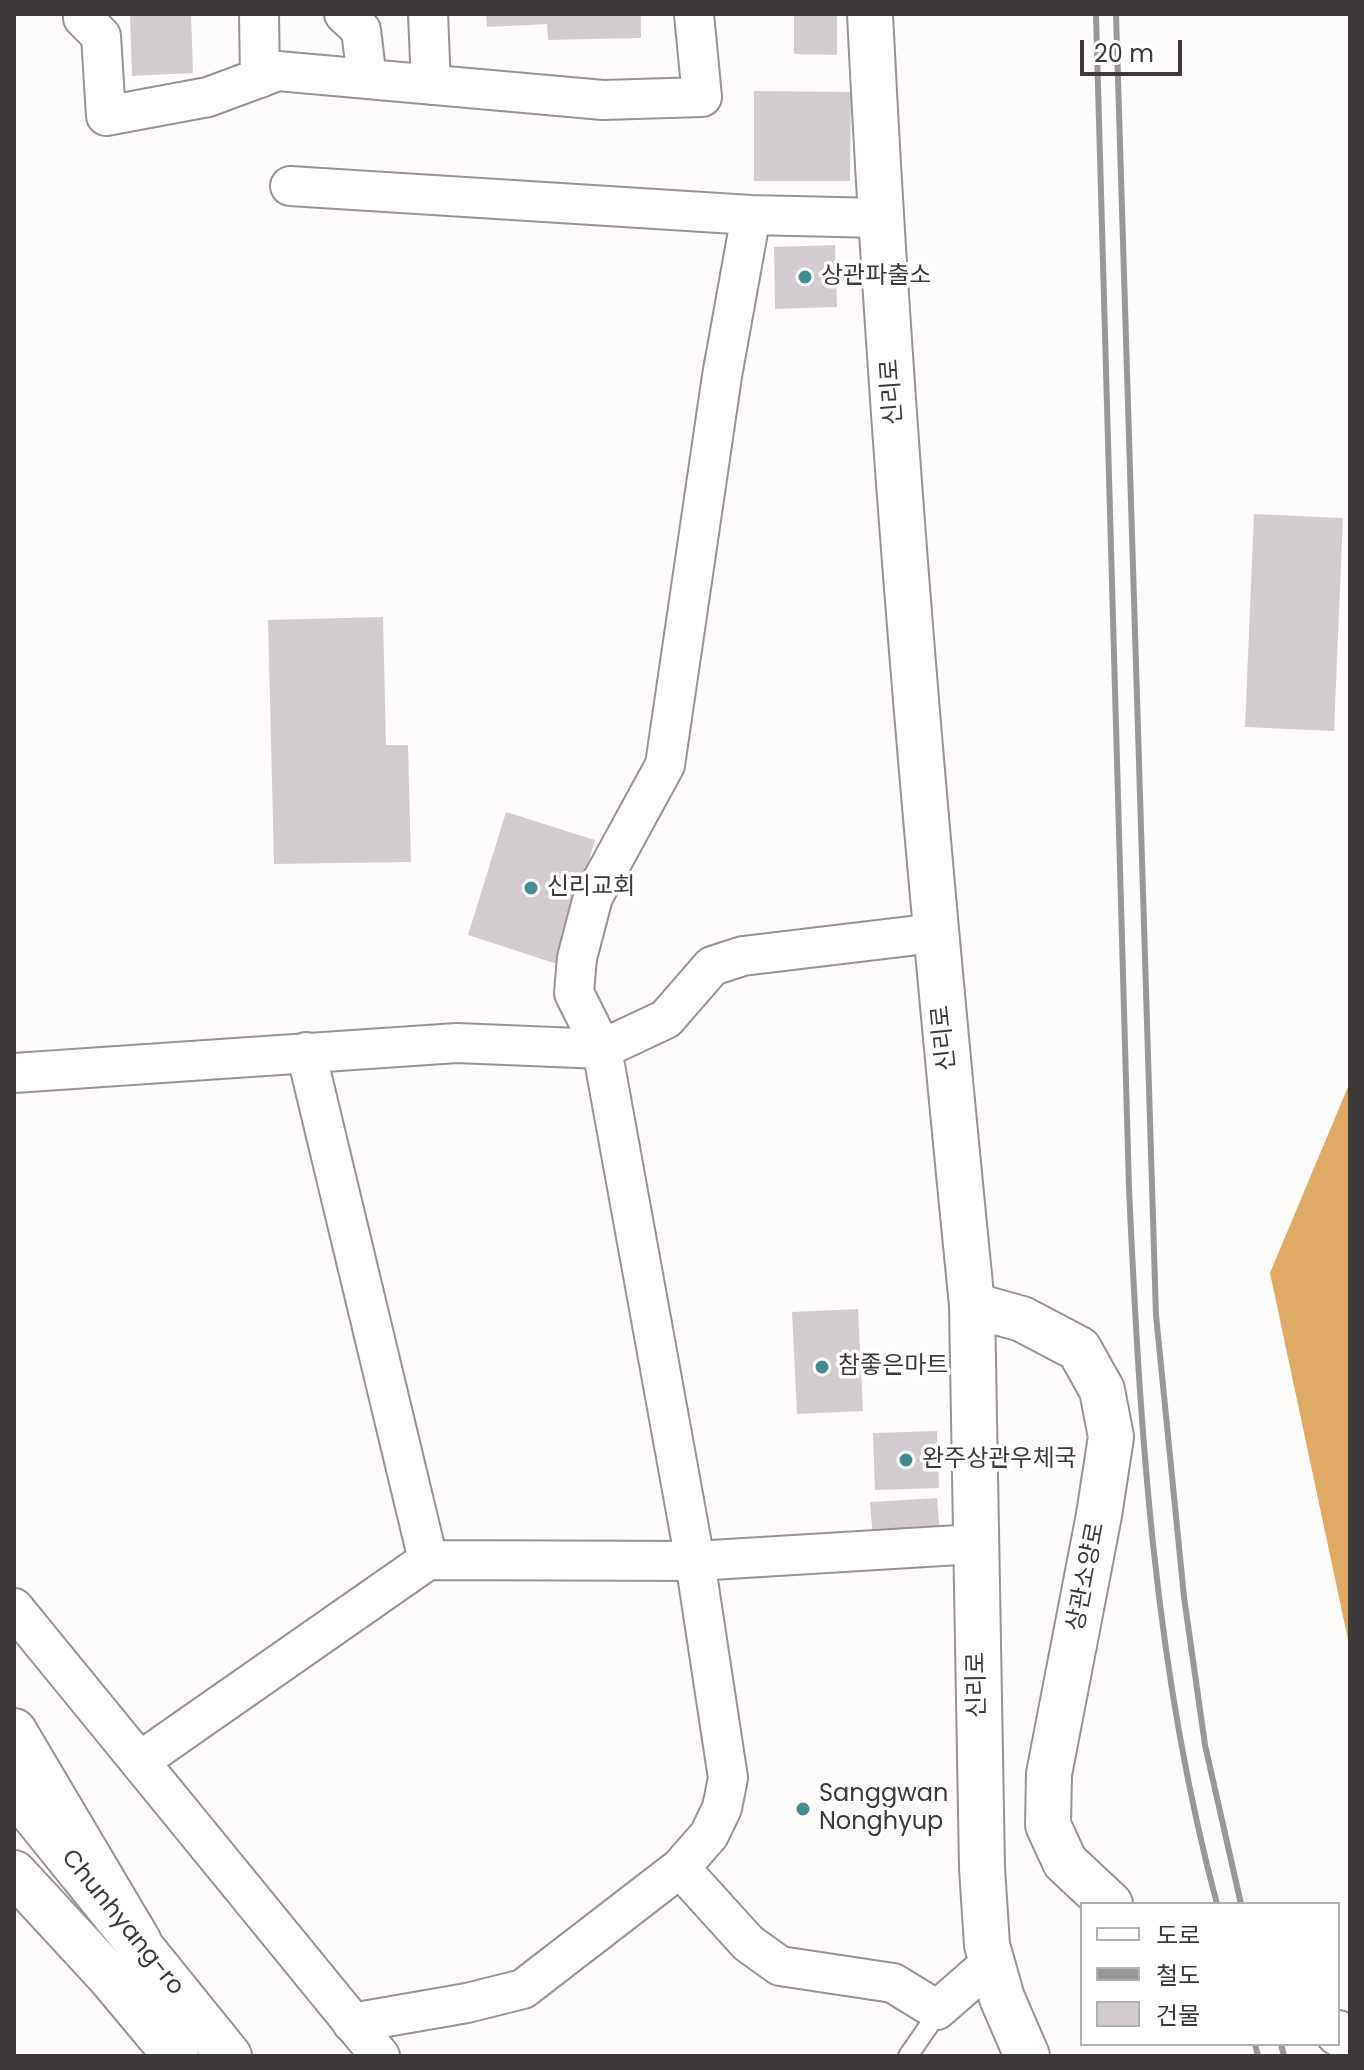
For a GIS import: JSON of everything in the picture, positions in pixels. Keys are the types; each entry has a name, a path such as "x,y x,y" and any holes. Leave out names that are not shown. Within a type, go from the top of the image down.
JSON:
{"main road":[{"name":"신리로","path":"870,14 880,218 935,933 972,1305 982,1868 987,1945 1002,1998 1027,2056"},
{"name":"상관소양로","path":"972,1305 1022,1319 1079,1349 1102,1390 1111,1437 1049,1774 1048,1825 1065,1862 1108,1902"},
{"path":"14,1731 139,1942"},
{"name":"Chunhyang-ro","path":"14,1790 229,2056"},
{"path":"14,1873 110,1977 176,2056"}],"street":[{"path":"83,14 83,18 101,36 106,116 208,97 278,71 603,100 702,97 694,14"},
{"path":"259,14 260,78"},
{"path":"344,14 361,30 367,79"},
{"path":"428,14 431,85"},
{"path":"290,186 751,215 880,218"},
{"path":"352,2023 467,2003 523,1989 680,1868 709,1835 722,1808 728,1778 695,1561 602,1049 574,993 577,958 593,897 665,765 722,376 751,215"},
{"path":"14,1073 457,1043 602,1049 666,1019 712,966 743,956 935,933"},
{"path":"306,1052 428,1560"},
{"path":"140,1761 428,1560 695,1561 975,1544"},
{"path":"14,1608 380,2056"},
{"path":"680,1868 748,1943 780,1966 893,1983 937,2010 992,1962"}],"lane":[{"path":"908,2056 943,2006"}],"shaded area":[{"path":"1350,1082 1350,1649 1270,1273"}],"building":[{"path":"130,14 191,14 193,73 132,76"},
{"path":"486,14 641,14 641,38 548,40 547,24 487,27"},
{"path":"794,14 837,14 837,55 794,54"},
{"path":"754,91 851,92 850,181 754,181"},
{"name":"상관파출소","path":"835,245 837,307 775,309 774,247"},
{"path":"1254,514 1343,518 1334,731 1245,727"},
{"path":"383,617 386,745 408,745 411,862 274,864 268,620"},
{"name":"신리교회","path":"506,812 595,840 557,964 468,935"},
{"path":"858,1309 863,1411 797,1414 792,1312"},
{"name":"완주상관우체국","path":"937,1431 939,1488 875,1490 873,1433"},
{"path":"937,1498 940,1535 873,1540 870,1502"}],"railway":[{"path":"1096,14 1129,1188 1139,1368 1164,1638 1178,1727 1217,1902"},
{"path":"1116,14 1156,1315 1184,1597 1205,1745 1241,1902"},
{"path":"1256,2046 1258,2056"},
{"path":"1282,2046 1284,2056"}],"place":[{"name":"상관파출소","path":"805,277"},
{"name":"신리교회","path":"531,888"},
{"name":"참좋은마트","path":"822,1367"},
{"name":"완주상관우체국","path":"906,1460"},
{"name":"Sanggwan Nonghyup","path":"803,1809"}]}
